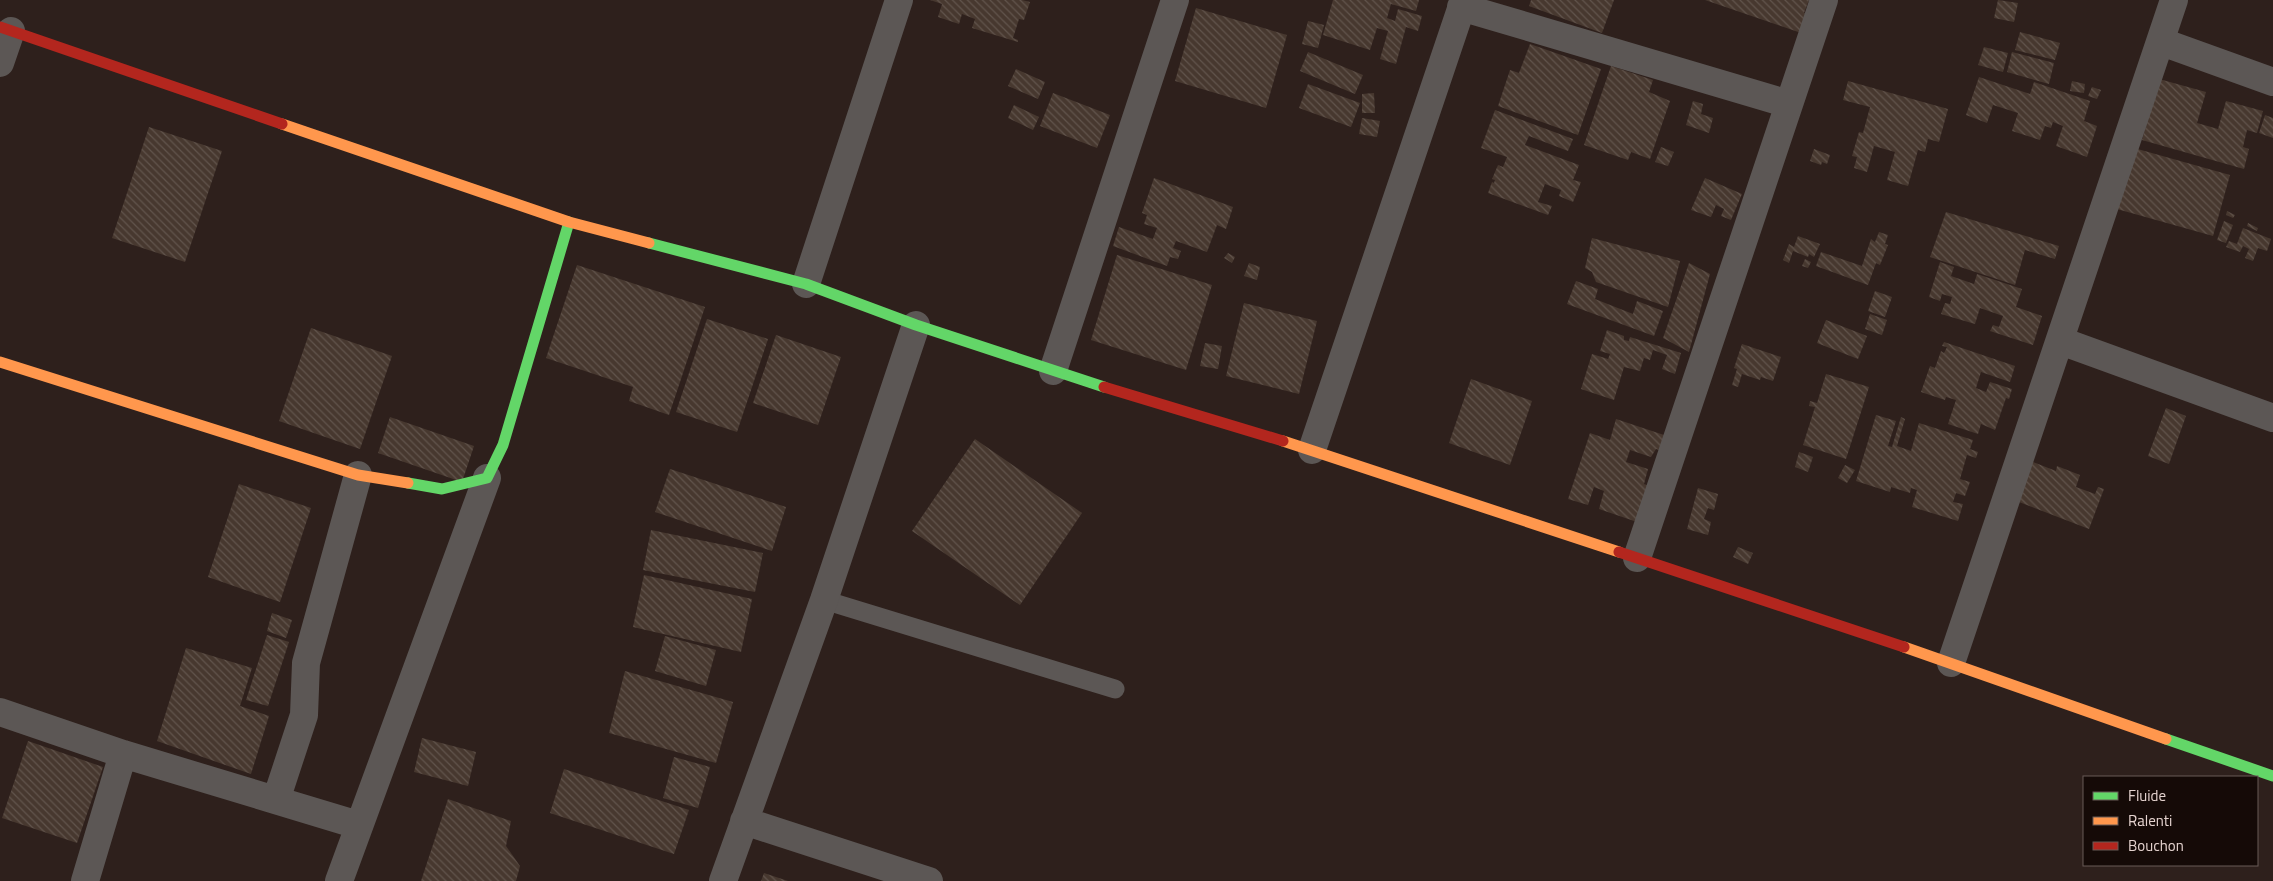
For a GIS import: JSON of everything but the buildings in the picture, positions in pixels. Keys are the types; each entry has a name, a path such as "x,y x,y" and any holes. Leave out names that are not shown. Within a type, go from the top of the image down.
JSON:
{"street":[{"path":"806,284 899,0"},
{"path":"1053,372 1175,0"},
{"path":"1637,558 1824,0"},
{"path":"1951,663 2162,42 2174,0"},
{"path":"1312,450 1463,3 1789,104"},
{"path":"0,63 5,29 569,222 806,284 916,326 1053,372 1312,450 1951,663 2273,776"},
{"path":"2162,42 2273,82"},
{"path":"339,881 487,478 503,445 569,222"},
{"path":"724,881 824,600 916,326"},
{"path":"2060,341 2273,418"},
{"path":"0,362 358,475 442,489 487,478"},
{"path":"276,800 304,715 306,663 358,475"},
{"path":"0,712 123,754 358,825"},
{"path":"85,881 123,754"},
{"path":"744,821 929,881"}],"lane":[{"path":"824,600 1115,689"}],"traffic: fast":[{"path":"408,483 442,489 487,478 503,445 569,222"},
{"path":"649,243 806,284 916,325 1104,387"},
{"path":"2166,739 2273,776"}],"traffic: slow":[{"path":"282,124 569,222 649,243"},
{"path":"0,362 358,475 408,483"},
{"path":"1283,441 1619,552"},
{"path":"1904,647 2166,739"}],"traffic: jam":[{"path":"0,27 282,124"},
{"path":"1104,387 1283,441"},
{"path":"1619,552 1904,647"}]}
